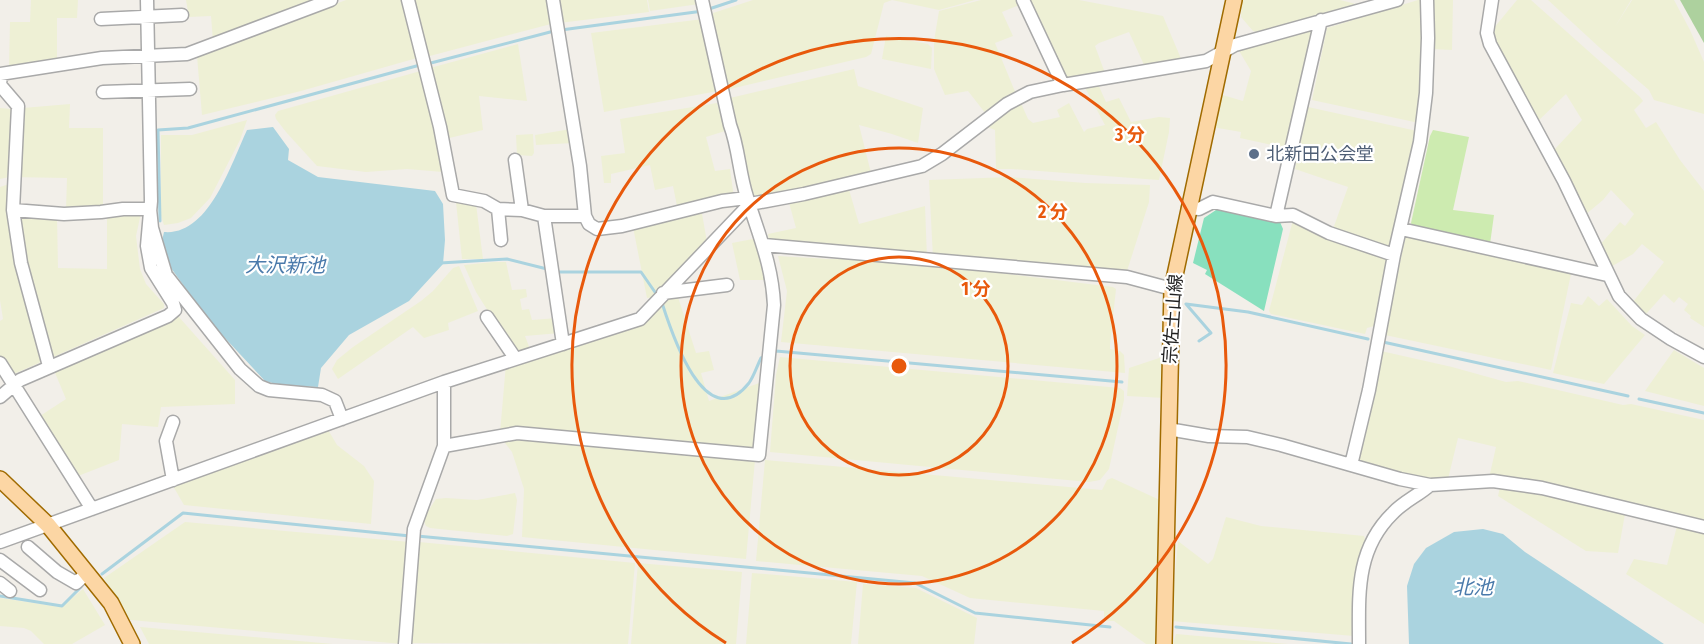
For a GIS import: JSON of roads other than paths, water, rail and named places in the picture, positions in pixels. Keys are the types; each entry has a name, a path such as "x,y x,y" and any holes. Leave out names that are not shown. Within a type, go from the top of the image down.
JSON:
{"main road":[{"name":"宗佐土山線","path":"1164,644 1172,289 1234,0"},
{"path":"0,479 48,525 87,573 111,603 132,644"}],"street":[{"path":"0,398 13,384 49,366 168,316 175,310 151,268 147,246 150,209 147,0"},
{"path":"49,366 21,263 14,210 18,106 0,85 0,74 102,58 187,54 331,0"},
{"path":"408,0 440,127 453,195 484,201 498,209 522,210 544,216 585,216"},
{"path":"553,0 580,166 585,216 589,224 597,229 622,226 722,201 748,201 804,194 922,166 1018,98 1030,92 1206,61 1235,45 1397,0"},
{"path":"444,446 517,433 759,455 774,305 773,282 764,245 748,201 737,144 730,125 702,0"},
{"path":"1023,0 1063,85"},
{"path":"1351,465 1369,390 1394,255 1420,142 1426,93 1427,0"},
{"path":"1492,0 1487,33 1490,44 1564,180 1619,296 1641,319 1704,357"},
{"path":"100,19 182,15"},
{"path":"1276,216 1321,20"},
{"path":"103,92 190,89"},
{"path":"0,98 14,100"},
{"path":"515,160 522,210"},
{"path":"0,542 444,382 640,319 748,201"},
{"path":"1188,208 1199,209 1213,202 1276,216 1293,215 1329,233 1394,255"},
{"path":"14,210 64,214 150,209"},
{"path":"150,209 152,228 166,274 240,369 259,386 269,390 322,395 335,401 342,419"},
{"path":"498,209 501,240"},
{"path":"544,216 563,344"},
{"path":"1401,229 1607,274"},
{"path":"764,245 1127,277 1172,289"},
{"path":"663,293 727,285"},
{"path":"487,317 515,358"},
{"path":"0,363 92,509"},
{"path":"405,644 414,529 444,446 444,382"},
{"path":"173,422 166,441 173,480"},
{"path":"1168,429 1209,436 1247,437 1400,479 1431,485 1508,482 1542,488 1704,527"},
{"path":"1359,644 1359,583 1370,543 1394,511 1431,485"},
{"path":"28,547 57,572 76,583 87,573"},
{"path":"0,560 40,590"},
{"path":"0,583 10,591"}],"water":[{"name":"大沢新池","path":"273,127 289,149 288,160 318,177 435,191 443,204 445,240 443,264 409,301 349,335 321,368 318,387 280,385 265,381 209,321 171,268 162,241 164,232 180,230 194,223 206,210 226,178 247,130"},
{"name":"北池","path":"1483,529 1503,534 1525,552 1664,644 1409,644 1407,586 1414,564 1426,548 1454,532"}],"waterway":[{"path":"709,9 736,0"},
{"path":"561,30 703,11"},
{"path":"427,64 554,31"},
{"path":"160,221 158,130 188,128 420,65"},
{"path":"440,263 507,259 547,269"},
{"path":"559,272 641,272 657,295"},
{"path":"662,303 673,335 692,374 705,389 718,398 733,397 749,383 761,358 766,356"},
{"path":"1199,341 1211,333 1186,304 1248,312 1368,339"},
{"path":"1383,342 1628,396"},
{"path":"772,353 776,351 1122,382"},
{"path":"1639,399 1704,413"},
{"path":"102,574 183,513 410,536"},
{"path":"417,536 915,583 975,613 1110,627"},
{"path":"0,596 62,606 81,587"},
{"path":"1176,627 1351,644"}],"place":[{"name":"北新田公会堂","path":"1254,154"}]}
